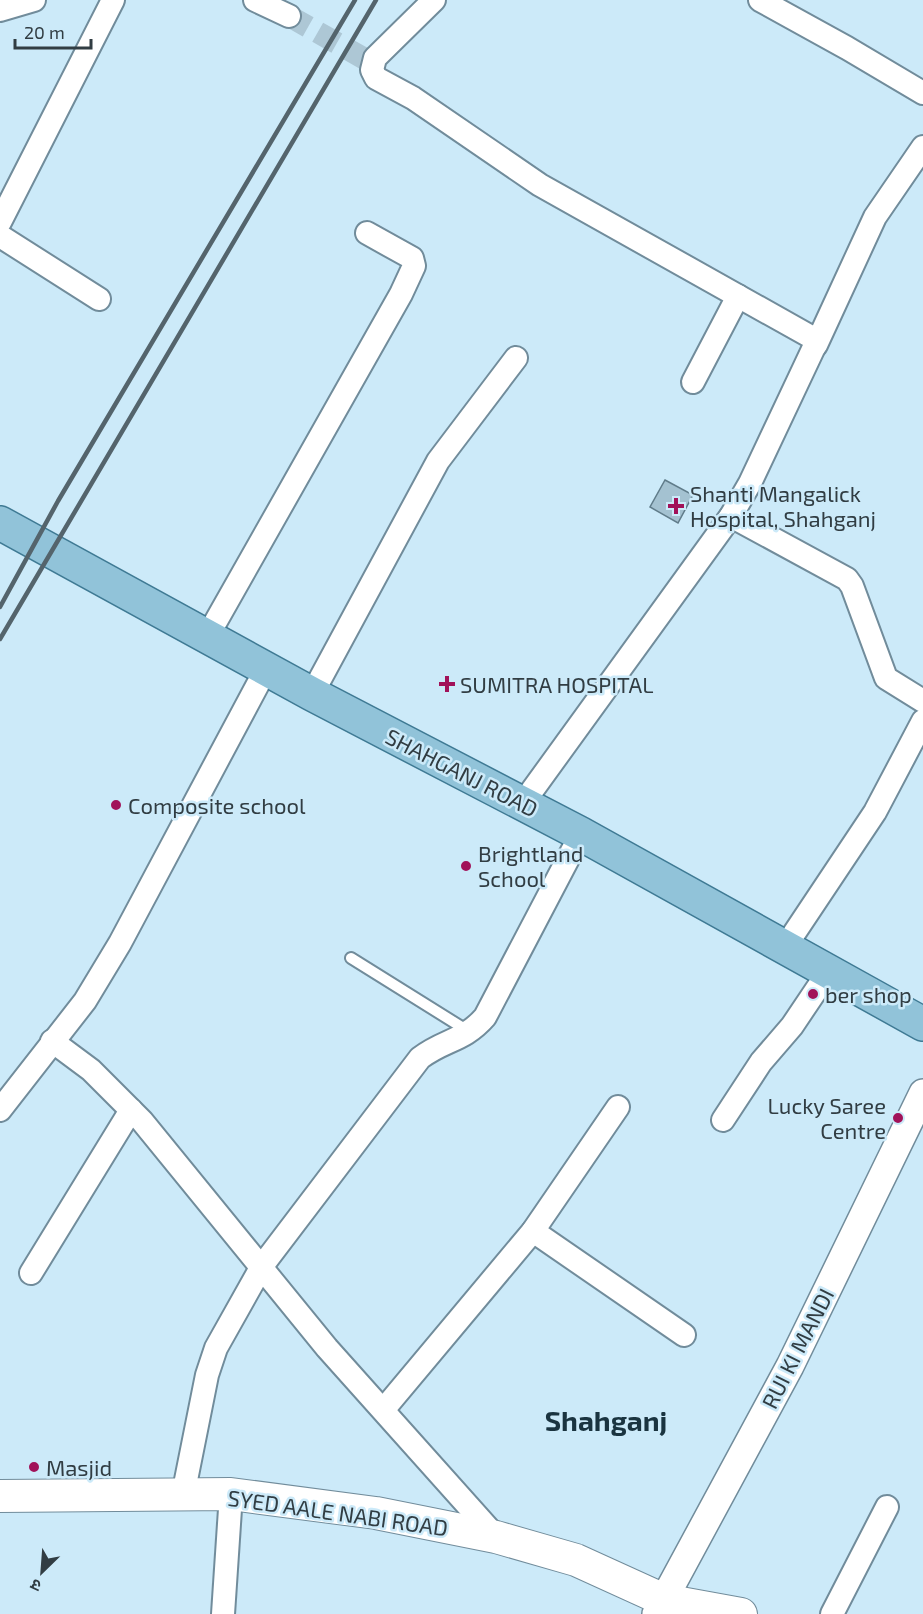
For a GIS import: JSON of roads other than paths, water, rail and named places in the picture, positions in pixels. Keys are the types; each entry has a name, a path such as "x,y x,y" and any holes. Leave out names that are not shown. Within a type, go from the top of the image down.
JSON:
{"main road":[{"name":"SHAHGANJ ROAD","path":"0,523 312,694 581,834 923,1024"},
{"name":"SYED AALE NABI ROAD","path":"0,1496 231,1494 376,1513 496,1537 576,1560 660,1607 741,1614"}],"street":[{"path":"0,10 34,0"},
{"path":"0,222 113,0"},
{"path":"255,0 289,16"},
{"path":"434,0 375,58 372,63 376,78 413,98 540,185 813,338 816,345"},
{"path":"760,0 923,93"},
{"path":"523,803 731,516 750,483 875,217 923,147"},
{"path":"207,637 328,425 414,266 412,258 367,233"},
{"path":"0,236 99,299"},
{"path":"693,382 738,296"},
{"path":"312,694 438,461 516,358"},
{"path":"731,516 847,579 886,678 923,701"},
{"path":"0,1110 85,1001 120,944 266,669"},
{"path":"785,948 875,812 923,721"},
{"path":"183,1495 213,1357 262,1266 420,1058 435,1047 471,1033 485,1017 581,834"},
{"path":"723,1120 761,1062 792,1026 829,971"},
{"path":"52,1041 91,1070 131,1110 182,1167 327,1348 384,1409 496,1537"},
{"name":"RUI KI MANDI","path":"660,1607 790,1366 923,1093"},
{"path":"384,1409 533,1231 618,1107"},
{"path":"31,1273 131,1110"},
{"path":"533,1231 684,1335"},
{"path":"223,1614 231,1494"},
{"path":"832,1614 887,1507"}],"lane":[{"path":"351,957 471,1033"}],"tunnel":[{"path":"289,16 372,63"}],"railway":[{"path":"0,607 58,501 355,0"},
{"path":"0,639 376,0"}],"place":[{"name":"Shanti Mangalick Hospital, Shahganj","path":"676,506"},
{"name":"SUMITRA HOSPITAL","path":"447,684"},
{"name":"Composite school","path":"116,805"},
{"name":"Brightland School","path":"466,866"},
{"name":"ber shop","path":"813,994"},
{"name":"Lucky Saree Centre","path":"898,1118"},
{"name":"Masjid","path":"34,1467"}],"district":[{"name":"Shahganj","path":"606,1420"}]}
